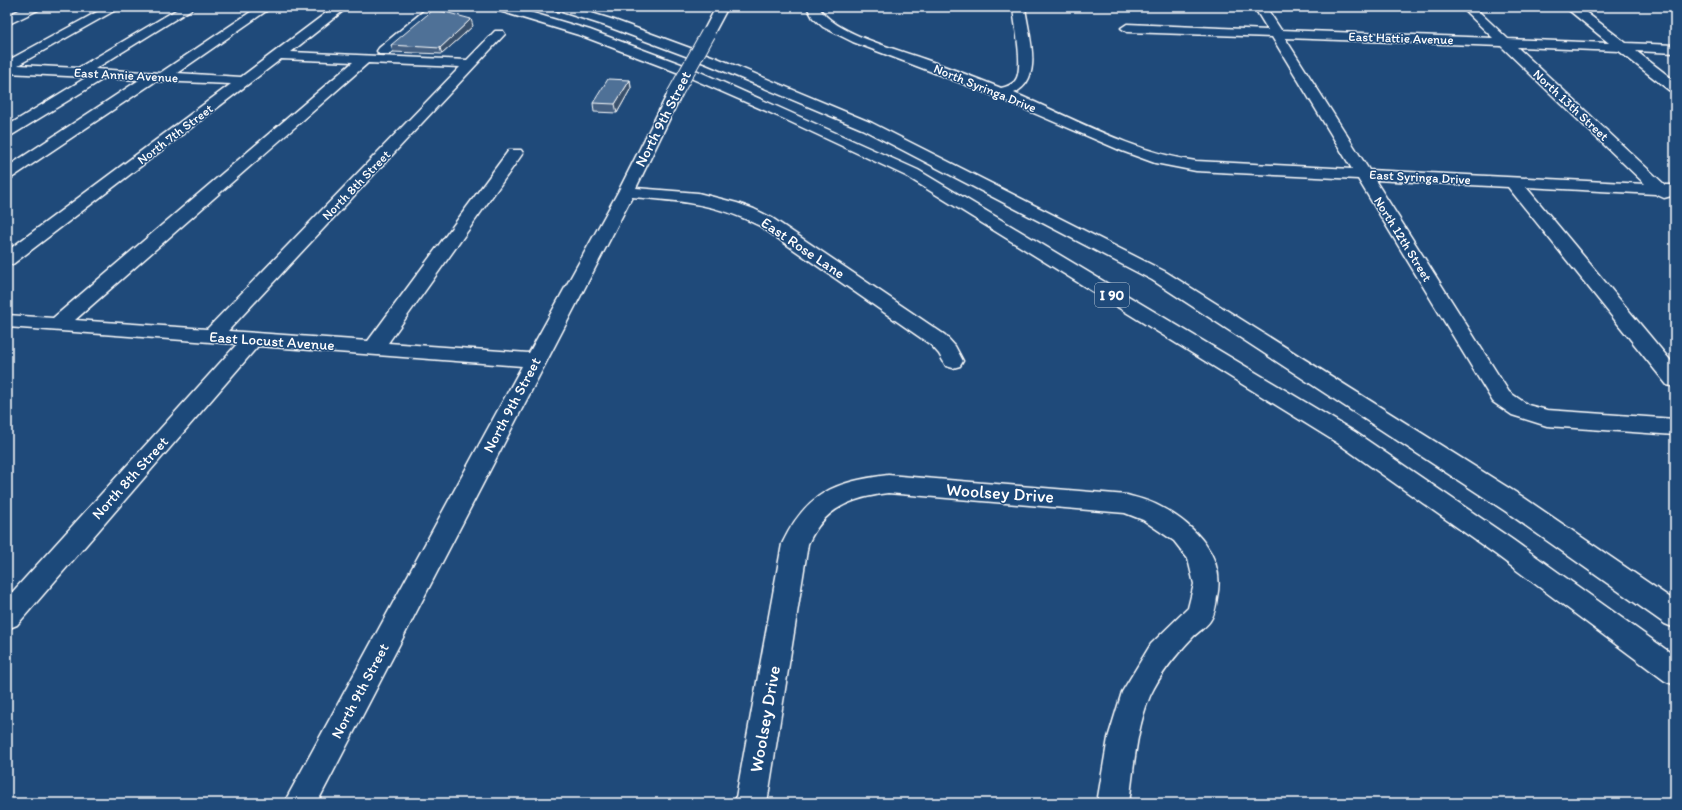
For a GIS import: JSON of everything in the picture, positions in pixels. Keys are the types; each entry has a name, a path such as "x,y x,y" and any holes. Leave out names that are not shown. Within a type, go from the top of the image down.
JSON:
{"main road":[{"path":"7,21 34,7"},
{"path":"7,66 114,7"},
{"path":"80,73 189,7"},
{"path":"9,170 266,7"},
{"name":"North 7th Street","path":"7,260 342,7"},
{"name":"I 90","path":"500,7 586,33 684,70 787,115 912,173 1347,438 1504,547 1675,672"},
{"name":"I 90","path":"560,7 610,23 712,61 867,126 1159,276 1514,504 1675,616"},
{"name":"North 9th Street","path":"300,803 626,192 674,95 722,7"},
{"name":"North Syringa Drive","path":"813,7 816,16 842,33 1000,94 1135,151 1165,161"},
{"path":"1000,94 1018,85 1024,76 1025,65 1019,7"},
{"name":"North 12th Street","path":"1260,7 1501,397 1520,410 1547,418 1675,427"},
{"name":"North 13th Street","path":"1467,7 1667,189 1675,204"},
{"path":"1571,7 1675,88"},
{"path":"57,325 369,60 430,12"},
{"name":"East Hattie Avenue","path":"1127,28 1675,49"},
{"name":"North 8th Street","path":"212,336 500,34"},
{"path":"279,55 471,64"},
{"name":"East Annie Avenue","path":"7,69 245,81"},
{"path":"7,132 102,74"},
{"path":"374,348 515,153"},
{"name":"East Syringa Drive","path":"1165,161 1196,166 1667,189"},
{"path":"1512,182 1675,380"},
{"name":"East Rose Lane","path":"626,192 695,197 746,211 772,226 914,322 938,340 953,361"},
{"name":"East Locust Avenue","path":"7,321 536,360"},
{"name":"North 8th Street","path":"7,617 253,339"},
{"name":"Woolsey Drive","path":"751,803 795,544 799,533 811,517 830,500 846,492 868,486 888,484 1127,504 1152,513 1182,534 1198,553 1204,564 1207,584 1200,614 1184,628 1161,653 1137,692 1123,738 1113,803"}],"building":[{"path":"434,9 471,19 440,48 391,45"},
{"path":"608,79 630,80 615,104 593,103"}]}
